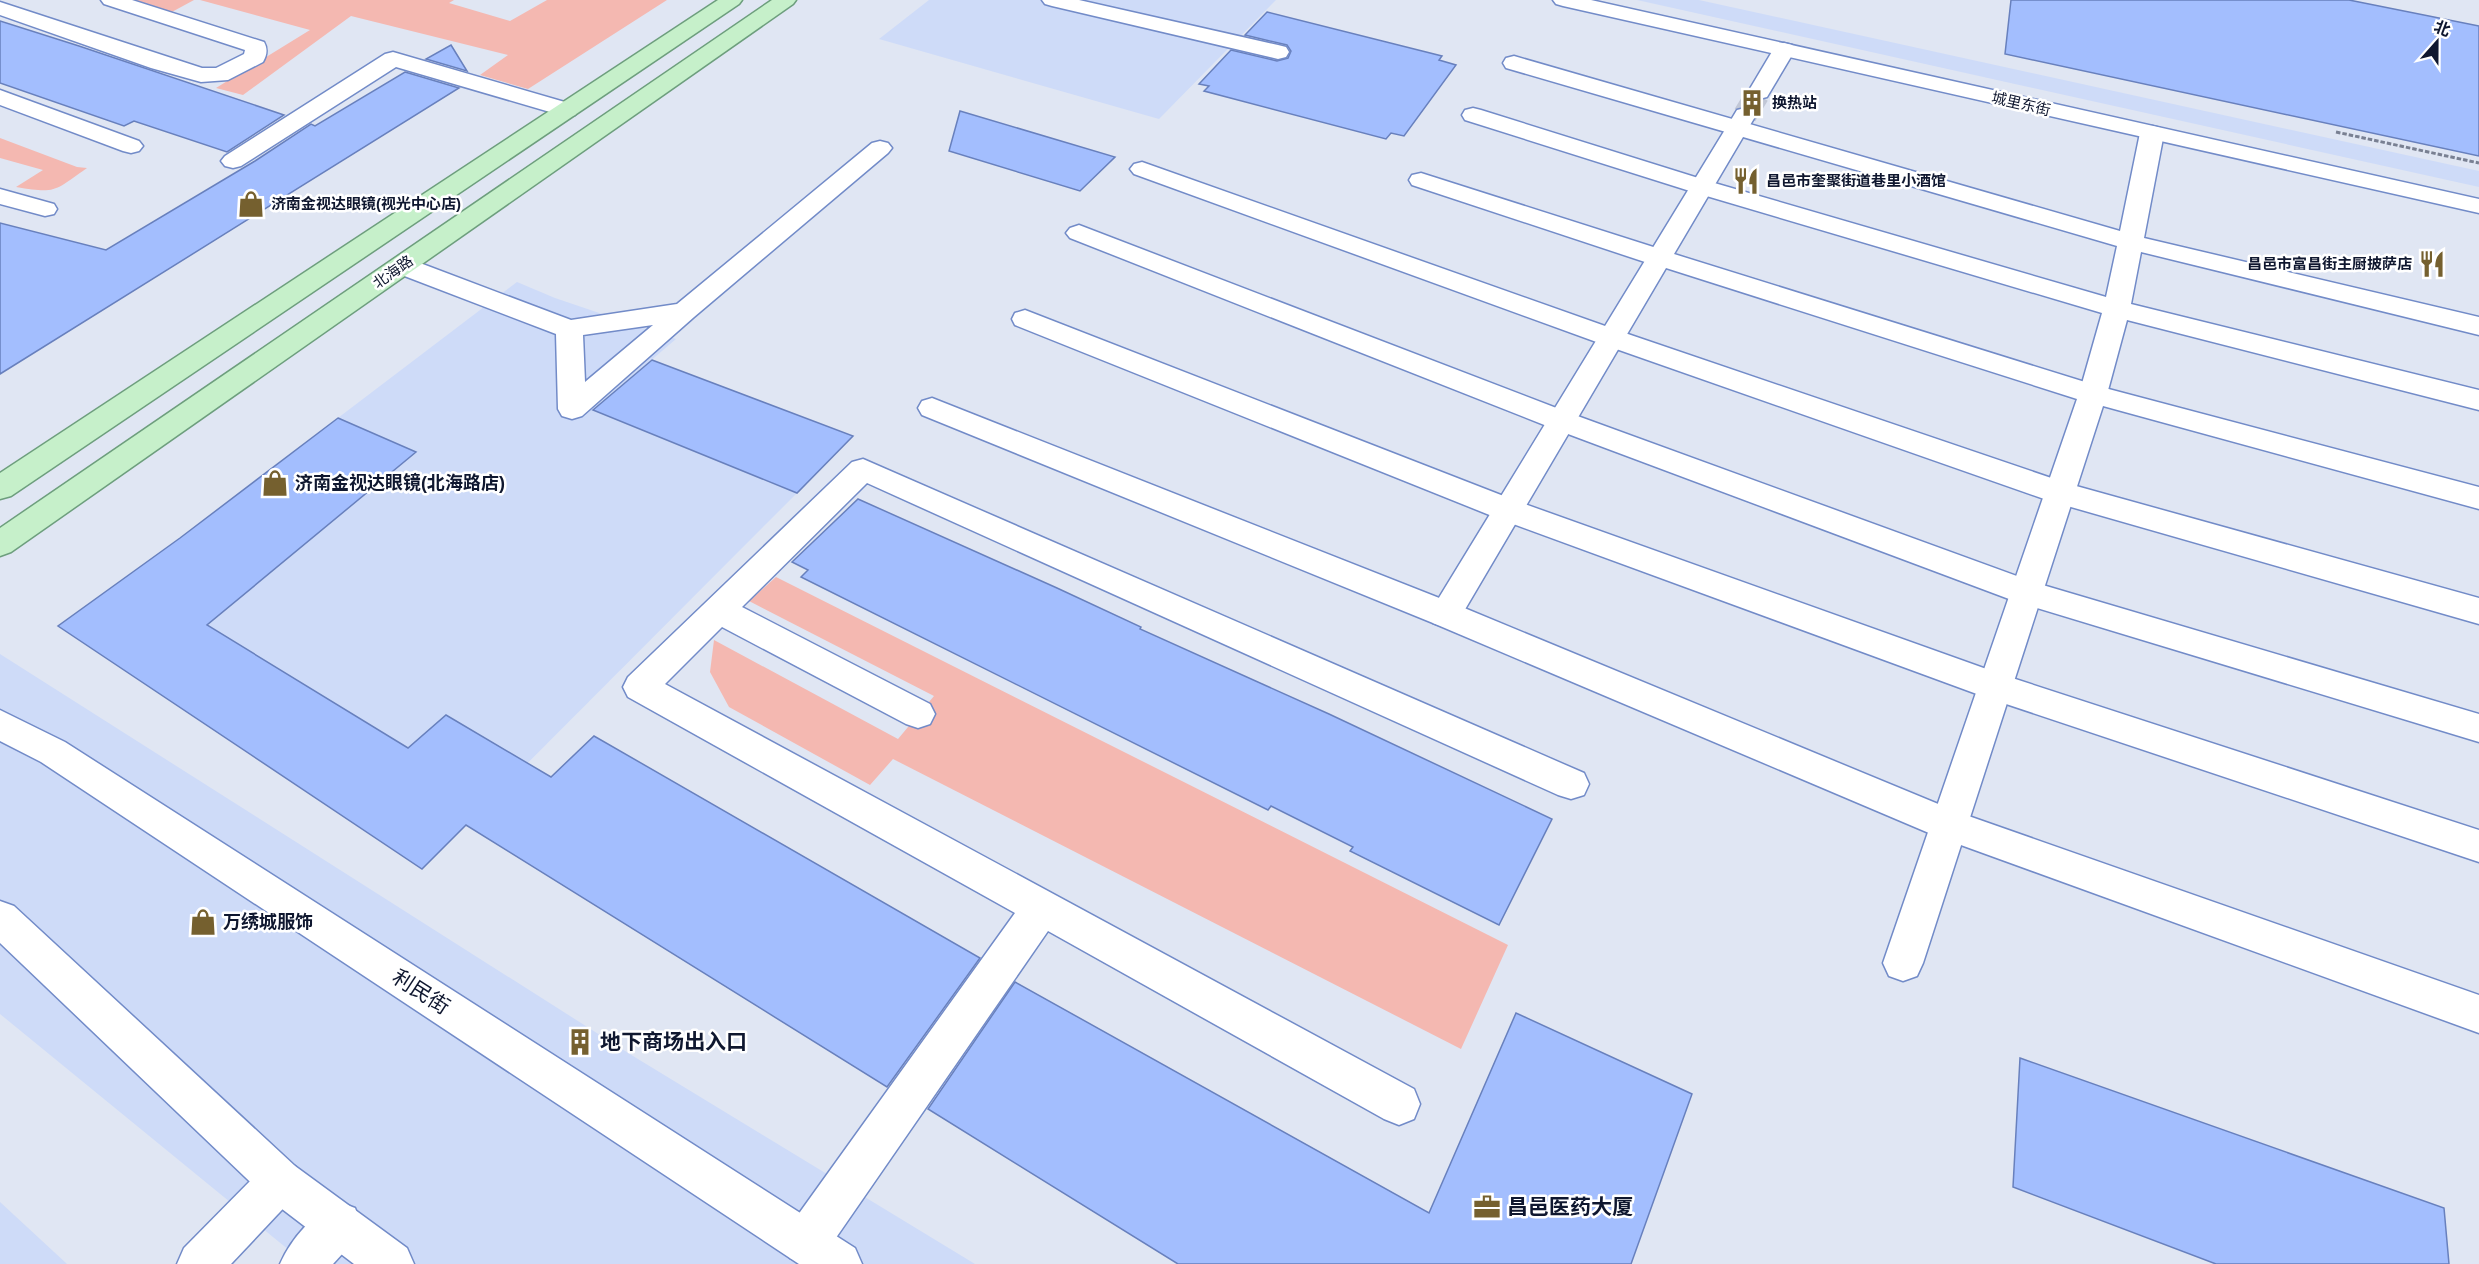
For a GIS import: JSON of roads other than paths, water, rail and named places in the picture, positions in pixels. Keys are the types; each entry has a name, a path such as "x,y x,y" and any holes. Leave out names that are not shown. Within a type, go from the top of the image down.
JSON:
{"main road":[{"path":"0,488 732,0"},
{"name":"北海路","path":"0,544 786,0"}],"street":[{"path":"0,8 159,63 201,75 220,75 255,57 256,47 111,0"},
{"path":"1052,0 1278,52"},
{"name":"城里东街","path":"1563,0 2479,206"},
{"path":"1759,92 1784,50"},
{"path":"233,161 393,59 567,110"},
{"path":"1514,63 1741,122 2130,242 2479,326"},
{"path":"0,97 131,146"},
{"path":"1473,115 1702,187 2117,309 2479,400"},
{"path":"1445,614 1741,122"},
{"path":"1903,963 2093,394 2117,309 2152,133"},
{"path":"569,328 572,409 880,148"},
{"path":"1142,169 1612,338 2061,493 2479,611"},
{"path":"1421,180 1660,258 2093,394 2479,498"},
{"path":"0,196 45,209"},
{"path":"1079,233 1562,421 2028,593 2479,728"},
{"path":"403,266 569,328 686,311"},
{"path":"1025,319 1508,510 1997,687 2479,846"},
{"path":"932,408 1445,614 1949,825 2479,1014"},
{"path":"1399,1104 640,687 863,469 1571,784"},
{"path":"718,610 918,714"},
{"name":"利民街","path":"0,724 63,758 839,1264"},
{"path":"806,1242 1042,907"},
{"path":"0,918 280,1181 391,1264"},
{"path":"200,1264 280,1181"},
{"path":"303,1264 339,1224"}],"tunnel":[{"path":"1745,115 1759,92"}],"place":[{"name":"换热站","path":"1752,103"},
{"name":"昌邑市奎聚街道巷里小酒馆","path":"1746,181"},
{"name":"济南金视达眼镜(视光中心店)","path":"251,204"},
{"name":"昌邑市富昌街主厨披萨店","path":"2432,264"},
{"name":"济南金视达眼镜(北海路店)","path":"275,483"},
{"name":"万绣城服饰","path":"203,922"},
{"name":"地下商场出入口","path":"580,1042"},
{"name":"昌邑医药大厦","path":"1487,1207"}]}
